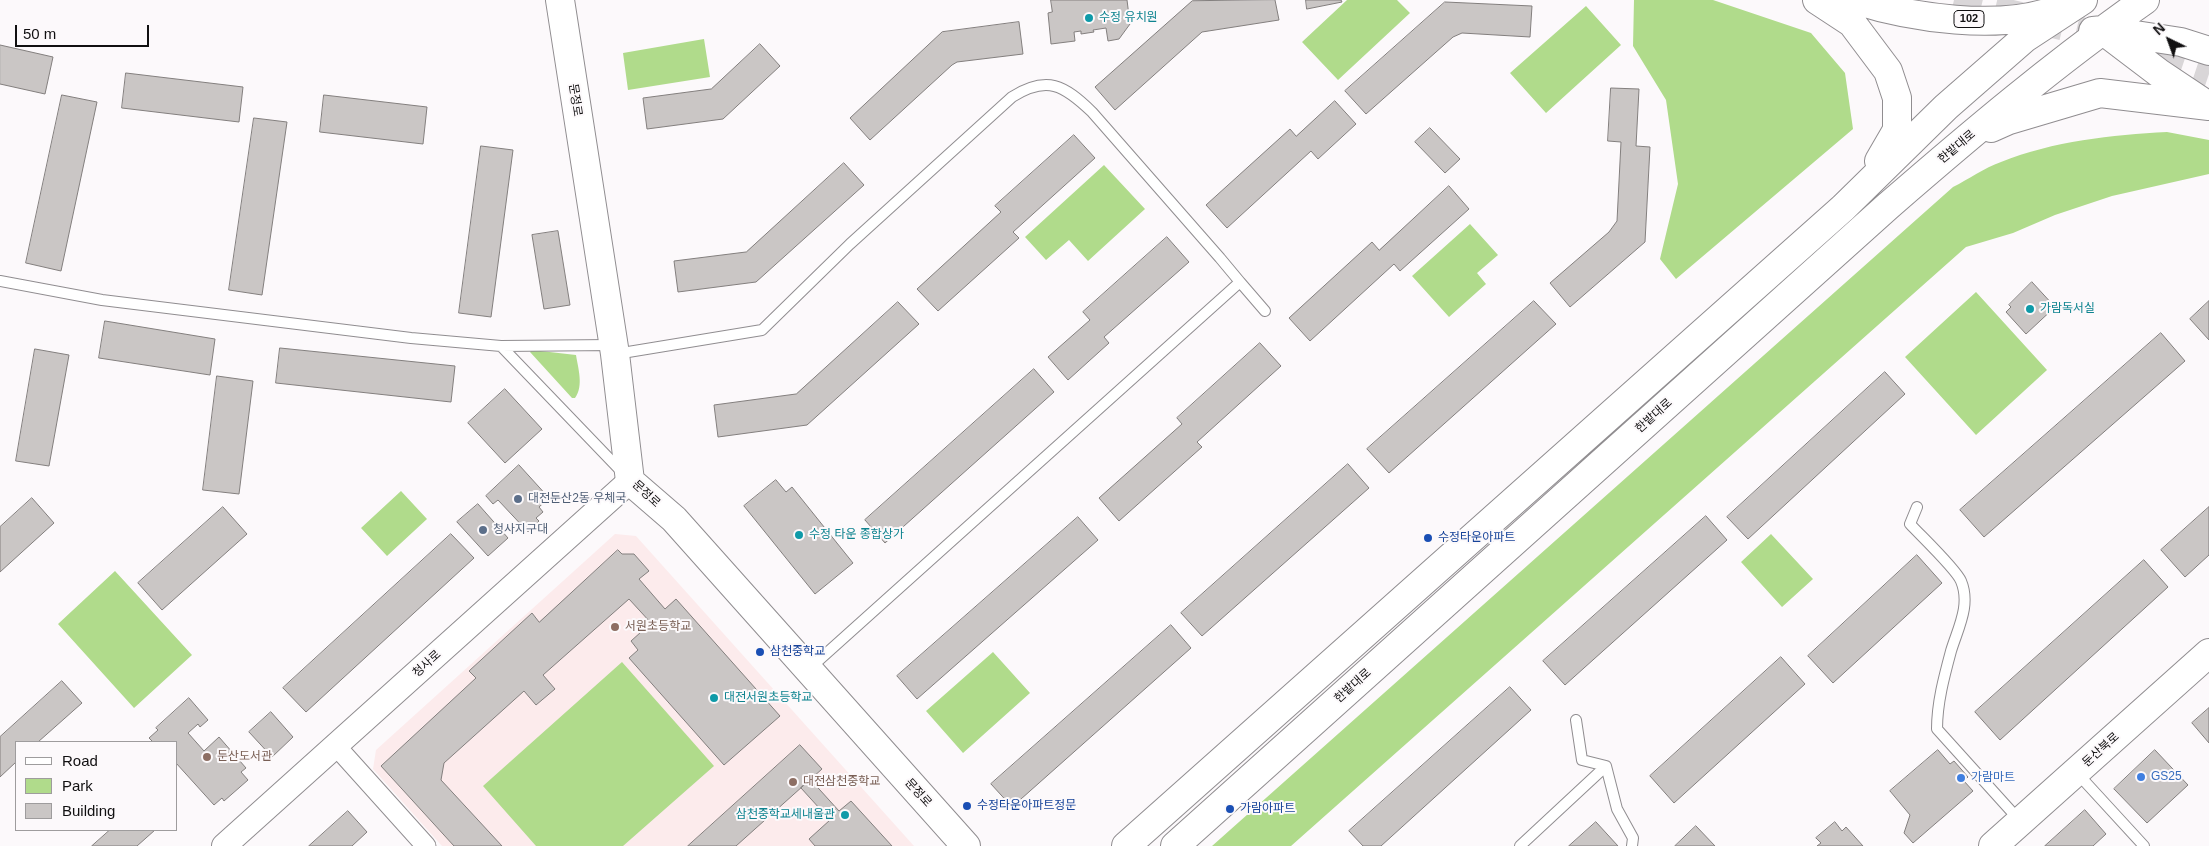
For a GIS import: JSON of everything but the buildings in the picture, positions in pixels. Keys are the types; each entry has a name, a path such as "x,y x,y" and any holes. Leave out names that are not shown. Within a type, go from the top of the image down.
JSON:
{"main road":[{"name":"문정로","path":"560,0 614,349 630,481 674,519 966,846"},
{"path":"1817,0 1852,23 1888,71 1897,98 1897,130 1882,158 1843,208"},
{"name":"102","path":"1855,0 1927,17 1995,21 2040,16 2082,0"},
{"path":"1126,846 1843,208 1946,107 2024,38 2082,0"},
{"path":"2088,0 2103,30 2159,72 2209,106"},
{"name":"한밭대로","path":"1175,846 1888,206 1967,138 2103,30 2145,0"},
{"path":"2024,38 2103,30 2181,42 2209,51"},
{"path":"1967,138 2009,120 2100,93 2209,106"},
{"name":"둔산북로","path":"1993,846 2209,653"}],"street":[{"name":"청사로","path":"224,846 630,481"},
{"path":"336,746 426,846"}],"lane":[{"path":"0,281 102,300 184,311 303,323 411,338 501,346 614,349 762,330 850,244 1012,97 1027,88 1040,84 1052,84 1078,99 1092,112 1265,311"},
{"path":"809,670 1240,282"},
{"path":"501,346 630,481"},
{"path":"1917,507 1910,524 1960,579 1965,595 1963,616 1937,708 1937,730 2020,822"},
{"path":"1576,720 1582,760 1606,766"},
{"path":"1520,846 1606,766"},
{"path":"1606,766 1617,809 1633,838 1632,846"},
{"path":"2076,772 2144,846"}],"shaded area":[{"name":"서원초등학교","path":"615,534 636,536 914,846 442,846 373,769 376,750"}],"green space":[{"path":"1347,0 1397,0 1410,13 1338,80 1302,42"},
{"path":"1634,0 1713,0 1811,33 1845,73 1853,129 1676,279 1660,259 1678,184 1666,100 1633,46"},
{"path":"1586,6 1621,45 1546,113 1510,73"},
{"path":"704,39 710,77 628,90 623,53"},
{"path":"2167,132 2209,140 2209,174 2112,196 2055,215 2013,233 1966,247 1291,846 1212,846 1953,187 1995,164 2041,149 2104,137"},
{"path":"1104,165 1145,209 1088,261 1069,240 1046,260 1025,237"},
{"path":"1470,224 1498,255 1477,273 1486,284 1449,317 1412,276"},
{"path":"1976,292 2047,370 1976,435 1905,357"},
{"path":"532,350 576,355 580,383 575,398 572,398 530,352"},
{"path":"401,491 427,519 387,556 361,528"},
{"path":"1771,534 1813,579 1782,607 1741,562"},
{"path":"115,571 192,655 134,708 58,624"},
{"path":"993,652 1030,693 963,753 926,711"},
{"path":"622,662 714,766 623,846 536,846 483,786"}],"tunnel":[{"path":"1954,0 2078,30 2209,74"}],"place":[{"name":"수정 유치원","path":"1089,18"},
{"name":"가람독서실","path":"2030,309"},
{"name":"대전둔산2동 우체국","path":"518,499"},
{"name":"청사지구대","path":"483,530"},
{"name":"수정 타운 종합상가","path":"799,535"},
{"name":"수정타운아파트","path":"1428,538"},
{"name":"서원초등학교","path":"615,627"},
{"name":"삼천중학교","path":"760,652"},
{"name":"대전서원초등학교","path":"714,698"},
{"name":"둔산도서관","path":"207,757"},
{"name":"GS25","path":"2141,777"},
{"name":"가람마트","path":"1961,778"},
{"name":"대전삼천중학교","path":"793,782"},
{"name":"수정타운아파트정문","path":"967,806"},
{"name":"가람아파트","path":"1230,809"},
{"name":"삼천중학교세내울관","path":"845,815"}]}
